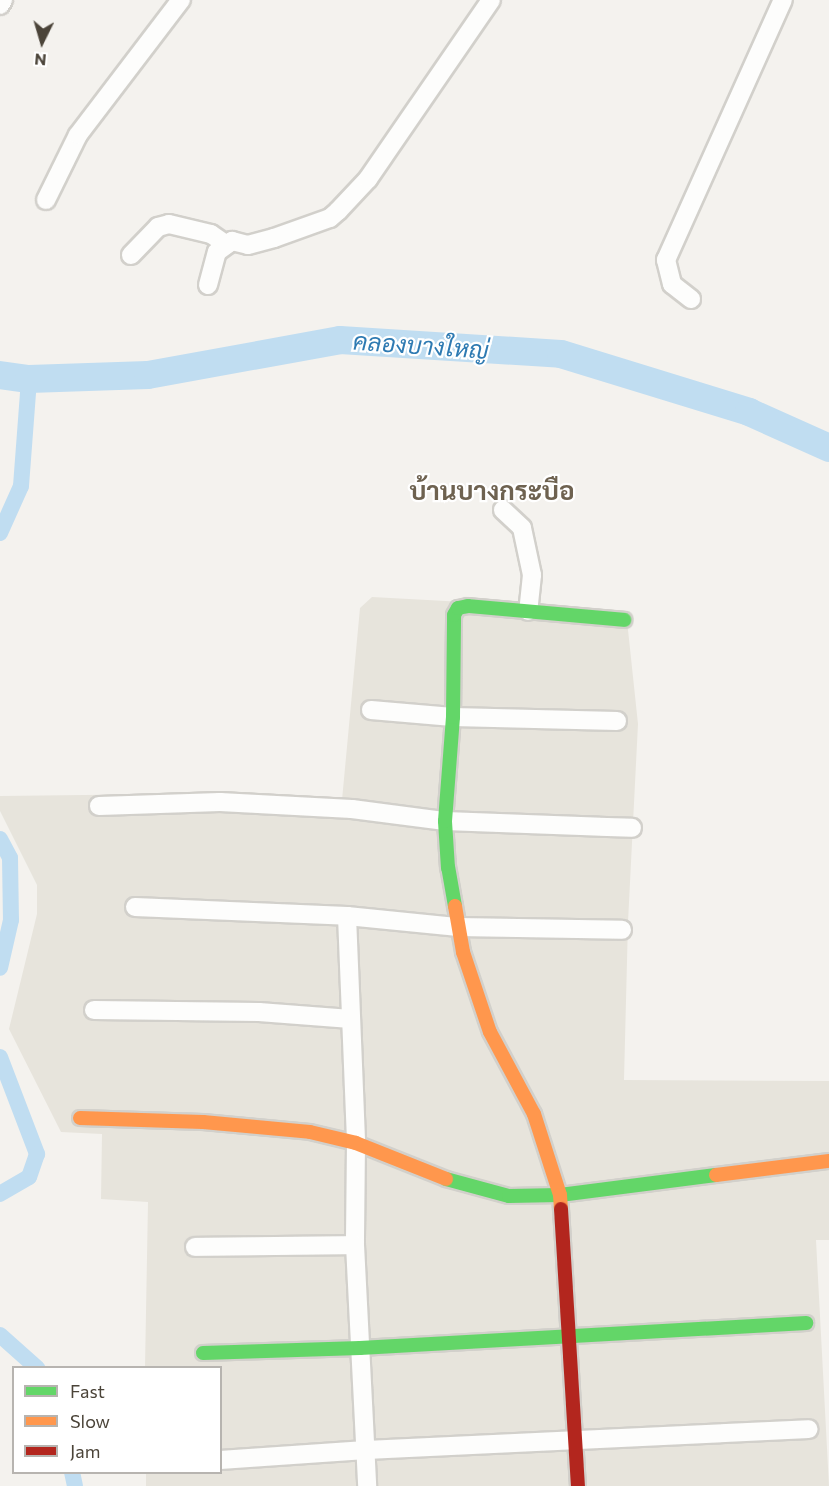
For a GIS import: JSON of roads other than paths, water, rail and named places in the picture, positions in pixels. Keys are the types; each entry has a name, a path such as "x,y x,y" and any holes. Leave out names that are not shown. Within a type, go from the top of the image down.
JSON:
{"street":[{"path":"0,5 3,0"},
{"path":"46,200 78,135 181,0"},
{"path":"207,285 217,252 232,241 248,245 274,238 330,218 338,211 368,179 490,0"},
{"path":"691,299 672,284 666,260 783,0"},
{"path":"131,255 158,227 169,224 212,234 227,245"},
{"path":"504,510 522,528 532,574 528,611"},
{"path":"578,1486 560,1196 534,1114 490,1032 463,952 448,868 445,821 453,717 454,615 458,608 468,606 624,620"},
{"path":"370,710 453,717 617,721"},
{"path":"99,806 220,802 352,809 445,821 632,828"},
{"path":"135,907 347,916 458,927 622,930"},
{"path":"347,916 356,1143 355,1245 367,1486"},
{"path":"94,1010 259,1012 351,1019"},
{"path":"80,1118 215,1123 310,1132 356,1143 459,1184 509,1196 560,1196 829,1161"},
{"path":"195,1247 355,1245"},
{"path":"203,1353 360,1348 569,1334 806,1323"},
{"path":"222,1460 574,1439 809,1429"}],"waterway":[{"name":"คลองบางใหญ่","path":"0,375 29,379 148,375 340,340 561,354 749,412 829,448"},
{"path":"0,533 21,486 29,379"},
{"path":"0,839 10,858 11,920 0,968"},
{"path":"0,1057 37,1154 29,1177 0,1194"},
{"path":"0,1335 35,1366"},
{"path":"72,1474 75,1486"}],"district":[{"name":"บ้านบางกระบือ","path":"492,490"}]}
